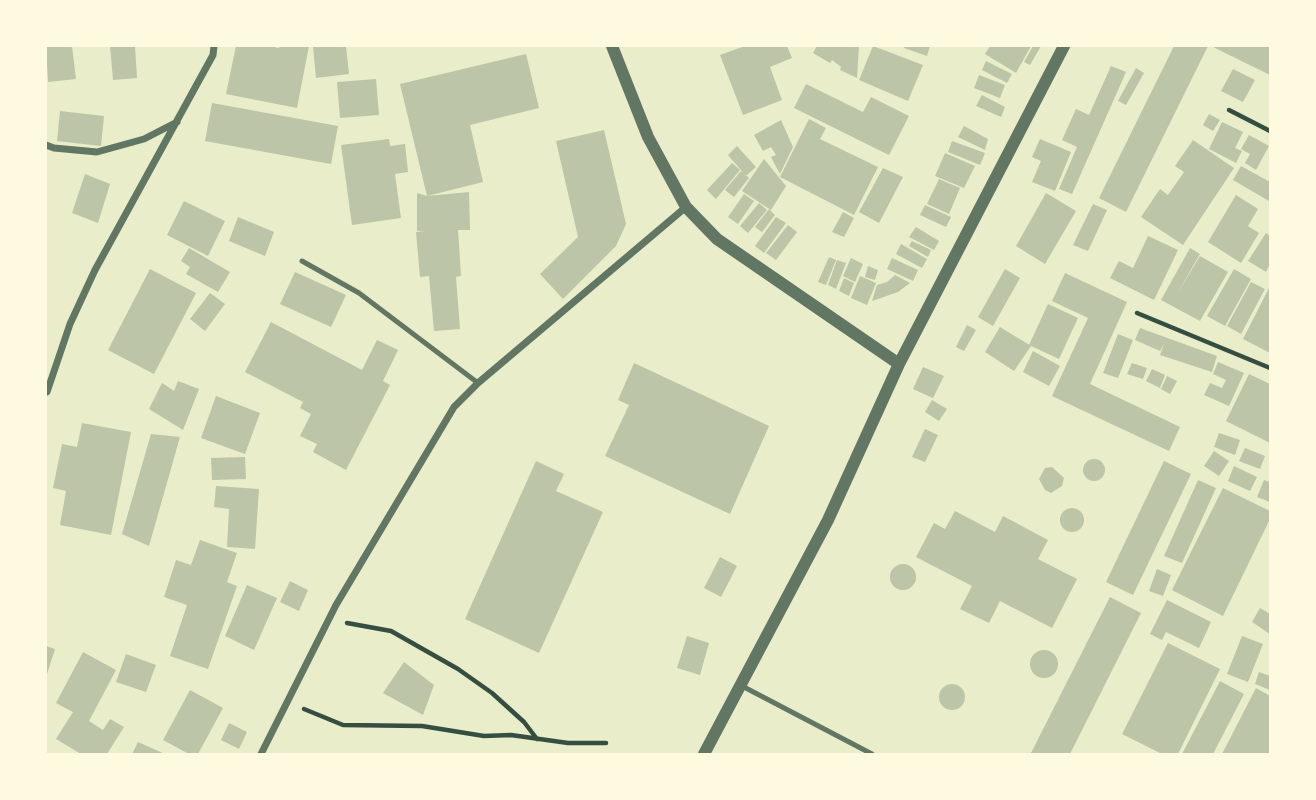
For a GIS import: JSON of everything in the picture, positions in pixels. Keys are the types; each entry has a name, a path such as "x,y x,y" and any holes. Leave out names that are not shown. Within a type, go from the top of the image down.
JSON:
{"street":[{"path":"47,392 70,324 94,270 178,122 213,55 214,46"},
{"path":"612,46 648,137 686,207 717,239 899,364"},
{"path":"704,754 828,520 899,364 1064,46"},
{"path":"46,145 97,152 144,139 178,122"},
{"path":"261,754 336,605 454,407 478,383 686,207"}],"lane":[{"path":"302,261 359,293 478,383"},
{"path":"740,685 872,754"},
{"path":"850,754 855,745"}],"path":[{"path":"1229,110 1270,131"},
{"path":"1138,313 1270,368"},
{"path":"336,621 391,631 425,649 492,692 524,722 537,739"},
{"path":"287,702 343,725 422,726 484,736 511,735 568,743 606,743"}],"building":[{"path":"46,46 72,46 76,79 48,82"},
{"path":"110,46 135,46 137,78 113,80"},
{"path":"236,46 309,46 297,108 226,94"},
{"path":"313,46 346,46 349,74 316,78"},
{"path":"745,46 787,46 792,58 770,67 782,100 743,115 720,55"},
{"path":"817,46 859,46 857,78 840,70 841,67 832,60 830,63 813,53"},
{"path":"873,46 923,65 908,101 859,80"},
{"path":"930,46 927,56 904,48"},
{"path":"990,46 1031,46 1016,73 985,54"},
{"path":"1033,46 1041,46 1030,65 1024,62"},
{"path":"1174,46 1208,46 1126,212 1099,198"},
{"path":"1211,46 1270,46 1270,75"},
{"path":"526,54 539,108 470,125 483,182 427,196 400,84"},
{"path":"986,61 1012,74 1007,83 982,70"},
{"path":"1111,66 1126,72 1072,194 1059,189 1077,147 1062,140 1076,109 1089,115"},
{"path":"1136,68 1144,73 1126,105 1118,101"},
{"path":"1233,69 1255,80 1243,102 1221,91"},
{"path":"979,75 1005,85 1000,98 974,88"},
{"path":"376,79 379,115 340,118 337,82"},
{"path":"806,84 863,112 871,97 909,116 889,155 794,108"},
{"path":"982,95 1005,107 1001,117 976,106"},
{"path":"212,103 338,126 331,164 205,141"},
{"path":"60,111 104,116 101,146 57,141"},
{"path":"1209,114 1220,120 1213,131 1203,125"},
{"path":"809,119 826,128 820,139 878,167 854,215 780,177"},
{"path":"781,120 793,147 780,174 771,157 776,155 771,147 763,151 754,135"},
{"path":"1222,122 1243,132 1235,148 1242,151 1236,163 1209,149"},
{"path":"964,126 988,139 985,150 958,137"},
{"path":"604,130 626,224 616,246 563,299 540,274 578,237 556,141"},
{"path":"1249,135 1269,146 1256,170 1245,163 1250,154 1241,149"},
{"path":"389,139 390,146 405,144 408,172 395,174 401,218 352,225 341,145"},
{"path":"1040,139 1071,152 1055,191 1032,182 1041,161 1032,157"},
{"path":"1193,140 1234,168 1183,245 1141,217 1160,189 1168,195 1184,172 1175,166"},
{"path":"952,141 985,153 980,165 948,152"},
{"path":"737,146 756,167 746,176 728,155"},
{"path":"945,153 975,166 964,188 935,176"},
{"path":"764,159 786,186 771,210 742,191"},
{"path":"732,163 740,170 716,199 707,190"},
{"path":"1241,166 1270,182 1269,201 1233,180"},
{"path":"883,168 903,177 879,223 859,212"},
{"path":"741,171 749,178 734,197 725,190"},
{"path":"85,174 110,184 98,223 72,213"},
{"path":"939,179 960,188 949,214 927,204"},
{"path":"469,192 470,230 458,230 461,276 456,277 460,329 434,331 429,276 420,277 416,232 425,231 417,231 417,193 427,196"},
{"path":"1046,193 1076,211 1045,264 1016,246"},
{"path":"744,194 754,201 738,224 728,217"},
{"path":"1236,195 1258,209 1248,226 1259,233 1241,263 1208,242"},
{"path":"184,201 225,221 208,256 167,235"},
{"path":"759,203 767,210 748,233 740,226"},
{"path":"1093,204 1107,210 1088,251 1073,245"},
{"path":"925,205 951,217 946,227 920,215"},
{"path":"769,209 775,215 762,232 755,227"},
{"path":"843,212 854,218 844,237 832,232"},
{"path":"238,217 274,232 265,256 229,241"},
{"path":"776,217 786,223 764,253 755,246"},
{"path":"788,225 797,232 776,260 766,253"},
{"path":"916,227 939,241 934,250 909,237"},
{"path":"1266,233 1270,236 1270,264 1266,272 1248,261"},
{"path":"1148,236 1178,250 1154,300 1110,278 1119,261 1133,268"},
{"path":"912,241 931,250 928,257 909,246"},
{"path":"901,244 927,259 922,268 896,254"},
{"path":"189,248 230,272 218,292 186,274 190,267 181,261"},
{"path":"1190,248 1200,254 1176,296 1200,256 1228,272 1200,321 1161,300"},
{"path":"829,257 836,260 826,285 818,282"},
{"path":"851,258 863,264 855,282 843,276"},
{"path":"892,258 918,270 913,281 887,269"},
{"path":"837,260 846,263 836,289 828,285"},
{"path":"868,266 878,270 875,280 865,277"},
{"path":"150,269 196,293 154,374 108,350"},
{"path":"1005,269 1020,278 993,326 978,317"},
{"path":"1234,269 1251,279 1225,326 1207,316"},
{"path":"295,272 346,295 331,327 280,304"},
{"path":"1065,273 1127,302 1090,384 1180,427 1169,451 1052,396 1088,318 1052,301"},
{"path":"895,275 910,283 898,292 872,301 877,285 887,282"},
{"path":"860,276 876,283 867,305 851,298"},
{"path":"844,278 854,283 849,296 839,291"},
{"path":"1251,282 1265,289 1241,334 1227,326"},
{"path":"1270,289 1270,353 1243,339"},
{"path":"210,293 225,304 205,331 190,319"},
{"path":"1048,304 1078,318 1059,359 1029,345"},
{"path":"271,322 362,370 377,340 398,350 383,381 390,385 346,470 313,452 317,444 300,436 311,414 300,408 303,402 245,372"},
{"path":"967,325 976,330 964,351 956,347"},
{"path":"1000,327 1031,346 1014,371 985,352"},
{"path":"1140,328 1217,356 1212,372 1160,355 1164,344 1160,351 1135,340"},
{"path":"1118,334 1133,340 1118,378 1103,373"},
{"path":"1033,351 1060,366 1049,386 1023,372"},
{"path":"1218,362 1244,373 1229,406 1204,395 1210,383 1222,388 1226,380 1213,374"},
{"path":"634,363 769,426 730,514 605,456 629,405 618,400"},
{"path":"1132,363 1147,368 1143,379 1127,374"},
{"path":"923,367 944,376 933,398 913,389"},
{"path":"1152,369 1165,375 1160,388 1146,381"},
{"path":"1249,374 1270,384 1270,443 1226,421"},
{"path":"1167,376 1177,381 1170,394 1161,389"},
{"path":"178,381 199,389 183,430 149,409 162,383 174,391"},
{"path":"216,396 260,413 245,454 201,438"},
{"path":"932,400 947,409 939,421 925,412"},
{"path":"82,423 131,432 111,535 60,525 66,491 53,488 62,444 77,447"},
{"path":"925,429 938,435 925,462 912,457"},
{"path":"1219,433 1240,440 1235,455 1214,447"},
{"path":"151,434 180,437 149,546 122,534"},
{"path":"1245,448 1265,456 1260,469 1239,461"},
{"path":"1214,451 1229,461 1219,476 1204,466"},
{"path":"245,457 246,479 212,480 211,458"},
{"path":"1094,459 1102,462 1105,470 1102,478 1094,481 1086,478 1083,470 1086,462"},
{"path":"536,461 564,474 556,491 603,512 539,653 465,619"},
{"path":"1164,461 1191,474 1133,595 1106,582"},
{"path":"1234,466 1257,477 1250,491 1228,481"},
{"path":"1052,467 1064,478 1062,486 1051,493 1045,490 1039,479 1045,468"},
{"path":"1198,480 1216,488 1182,563 1164,556"},
{"path":"1264,480 1270,482 1270,502 1257,497"},
{"path":"216,486 259,489 255,549 227,547 229,509 214,507"},
{"path":"1223,488 1270,511 1270,519 1223,616 1172,590"},
{"path":"1072,508 1083,515 1084,520 1077,531 1072,532 1061,525 1060,520 1067,509"},
{"path":"955,511 995,532 1003,516 1048,540 1038,559 1077,579 1052,628 1000,601 989,623 960,609 972,586 916,557 934,523 945,529"},
{"path":"200,540 237,553 227,582 237,586 208,669 170,656 187,605 164,597 176,560 191,565"},
{"path":"720,557 737,566 721,597 704,588"},
{"path":"903,564 912,568 916,577 912,586 903,590 894,586 890,577 894,568"},
{"path":"1157,569 1171,575 1163,596 1149,591"},
{"path":"290,581 308,590 299,611 280,602"},
{"path":"247,585 277,598 254,650 225,636"},
{"path":"1110,597 1141,613 1070,754 1033,754 1031,753"},
{"path":"1167,600 1211,622 1199,648 1166,632 1162,640 1150,634"},
{"path":"1260,608 1270,614 1270,634 1252,622"},
{"path":"687,636 709,643 700,675 677,668"},
{"path":"1242,636 1263,644 1248,682 1227,674"},
{"path":"1168,643 1220,669 1178,754 1162,754 1122,734"},
{"path":"46,646 55,649 46,677"},
{"path":"1044,650 1054,654 1058,664 1054,674 1044,678 1034,674 1030,664 1034,654"},
{"path":"83,652 116,670 89,721 103,730 110,719 124,727 107,754 81,754 56,739 73,712 56,703"},
{"path":"126,654 156,665 146,692 116,682"},
{"path":"404,662 434,685 423,715 383,693"},
{"path":"1259,672 1270,676 1270,690 1255,684"},
{"path":"1220,681 1244,694 1213,754 1182,754"},
{"path":"952,684 961,688 965,697 961,706 952,710 943,706 939,697 943,688"},
{"path":"1256,688 1270,696 1270,754 1222,754"},
{"path":"190,690 223,708 198,754 189,754 163,740"},
{"path":"229,723 247,732 239,749 221,740"},
{"path":"138,742 165,754 132,754"}]}
